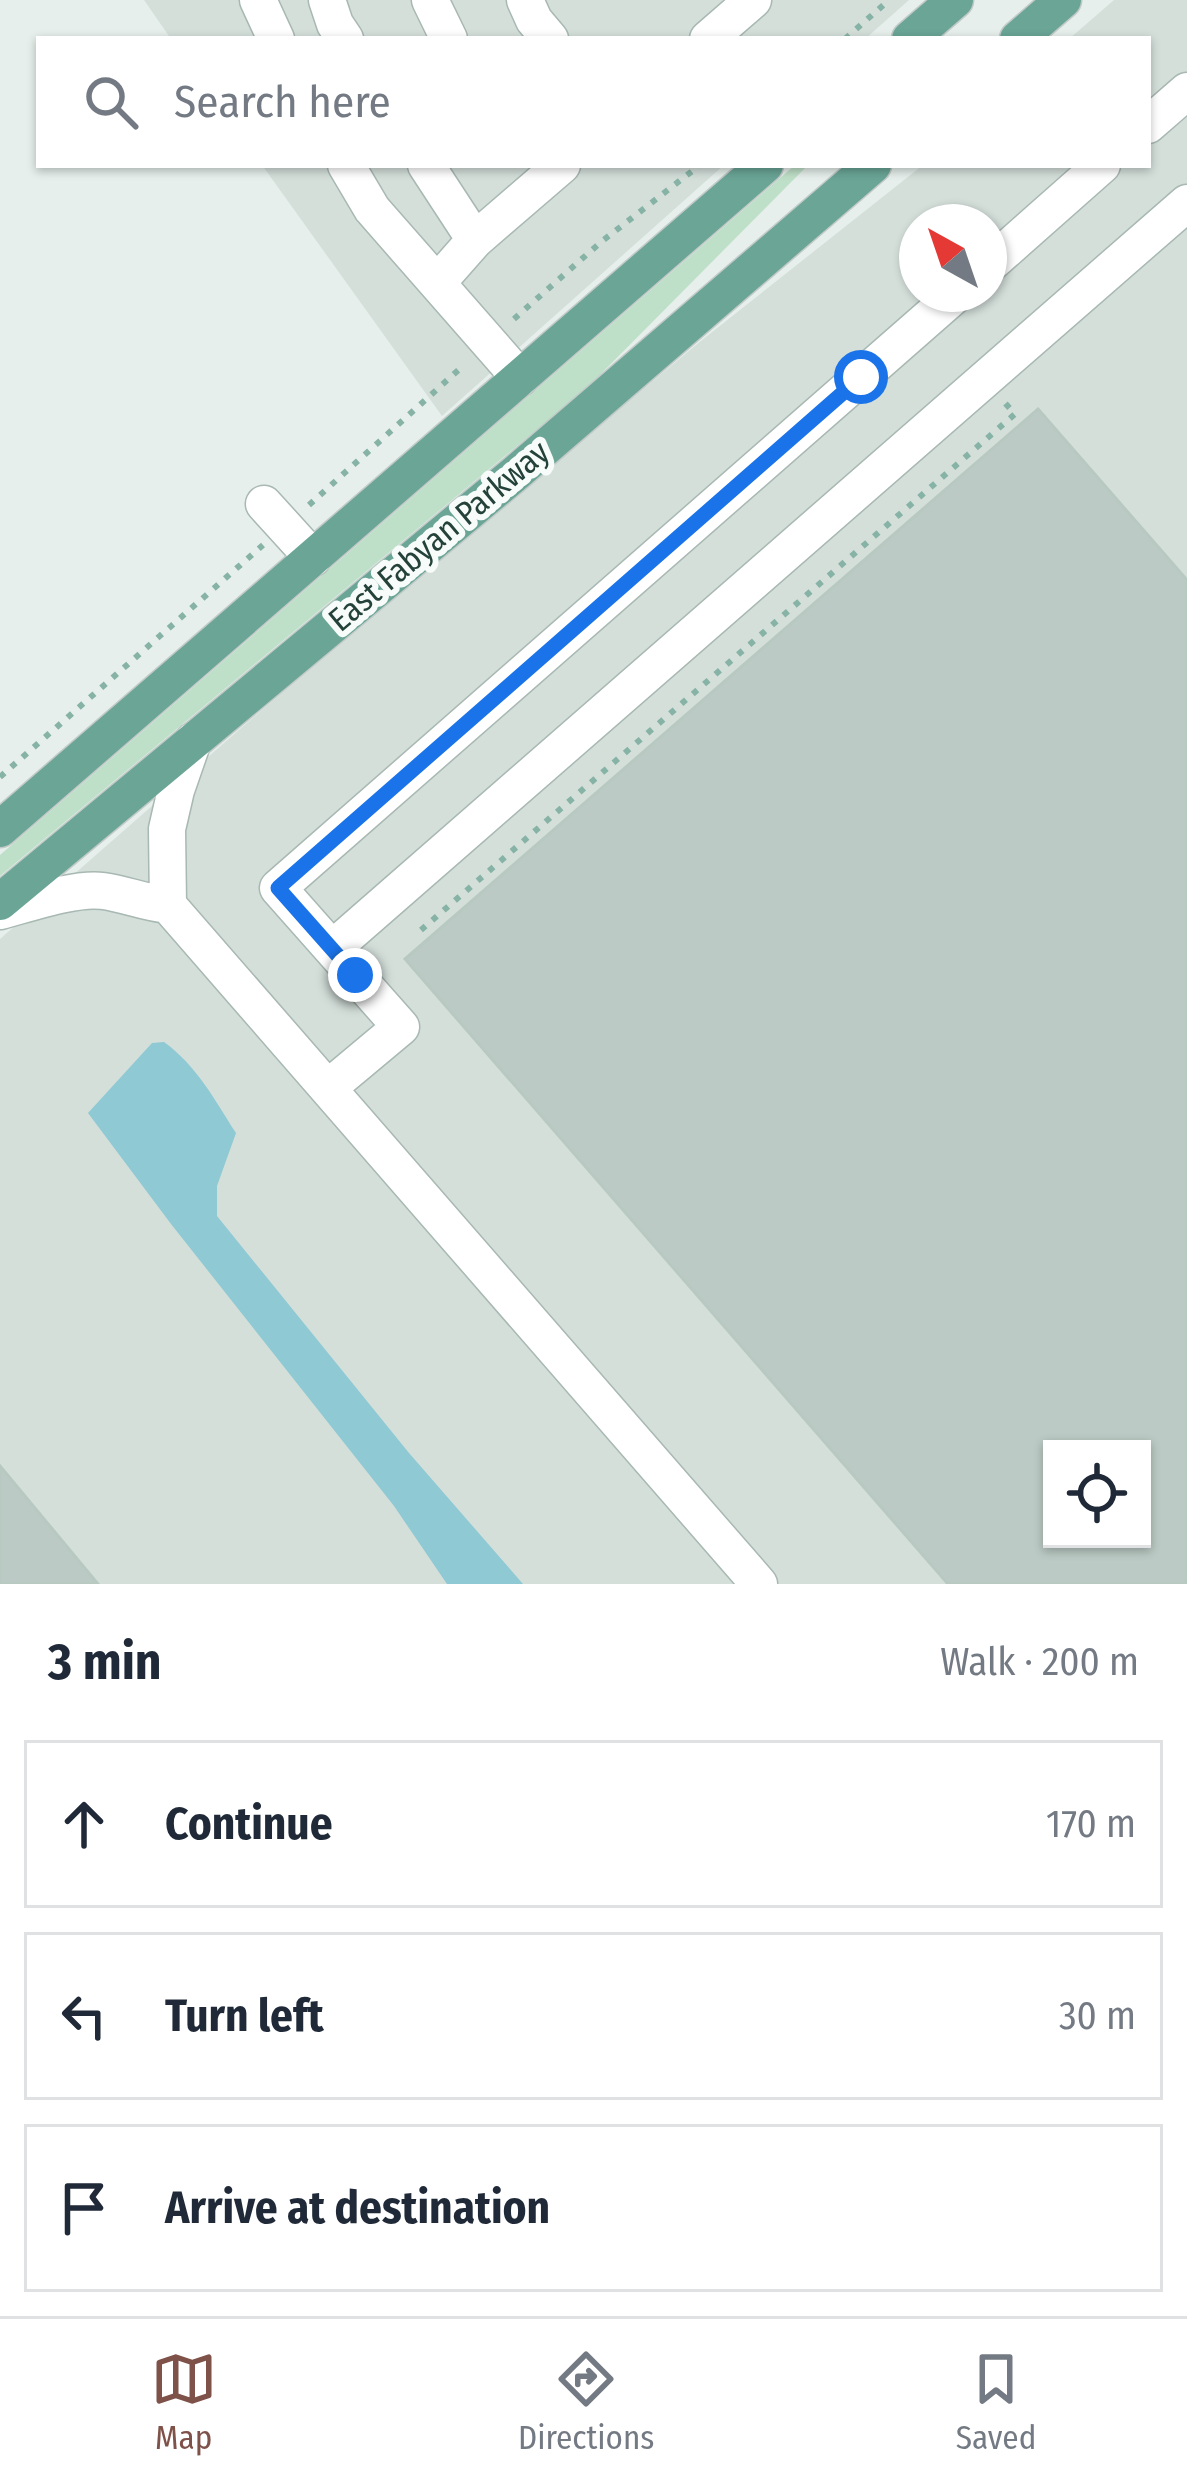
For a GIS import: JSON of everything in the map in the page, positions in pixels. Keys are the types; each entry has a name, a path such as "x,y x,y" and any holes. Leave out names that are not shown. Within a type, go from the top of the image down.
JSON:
{"main road":[{"path":"913,36 955,0"},
{"path":"1021,36 1063,0"},
{"name":"East Fabyan Parkway","path":"0,829 762,168"},
{"name":"East Fabyan Parkway","path":"0,906 579,420 870,168"}],"lane":[{"path":"258,0 275,36"},
{"path":"328,0 343,36"},
{"path":"430,0 448,36"},
{"path":"525,0 547,36"},
{"path":"711,36 753,0"},
{"path":"348,168 372,209 520,378"},
{"path":"429,168 475,240"},
{"path":"1007,249 1099,168"},
{"path":"437,283 544,171"},
{"path":"332,949 1187,202"},
{"path":"328,1088 401,1027 278,888 935,312"},
{"path":"264,504 313,558"},
{"path":"194,741 167,829 168,905 759,1584"},
{"path":"0,906 99,890 168,905"}],"path":[{"path":"848,36 889,0"},
{"path":"515,318 696,168"},
{"path":"308,505 464,365"},
{"path":"421,930 1015,414 994,391"},
{"path":"0,776 260,548"}],"shaded area":[{"path":"144,0 909,0 868,36 169,36"},
{"path":"1114,0 1187,0 1187,1584 0,1584 0,939 345,637 702,340 919,168 1151,168 1151,36 1072,36"},
{"path":"264,168 721,168 442,416"}],"green space":[{"path":"792,168 805,168 588,387 0,876 0,855"}],"water":[{"path":"164,1042 195,1072 236,1133 217,1186 217,1216 409,1453 523,1584 447,1584 394,1506 88,1113 152,1043"}],"building":[{"path":"1038,409 1187,580 1187,1584 948,1584 405,959"},
{"path":"0,1466 98,1584 0,1584"}],"route":[{"path":"355,975 278,888 861,377"}]}
